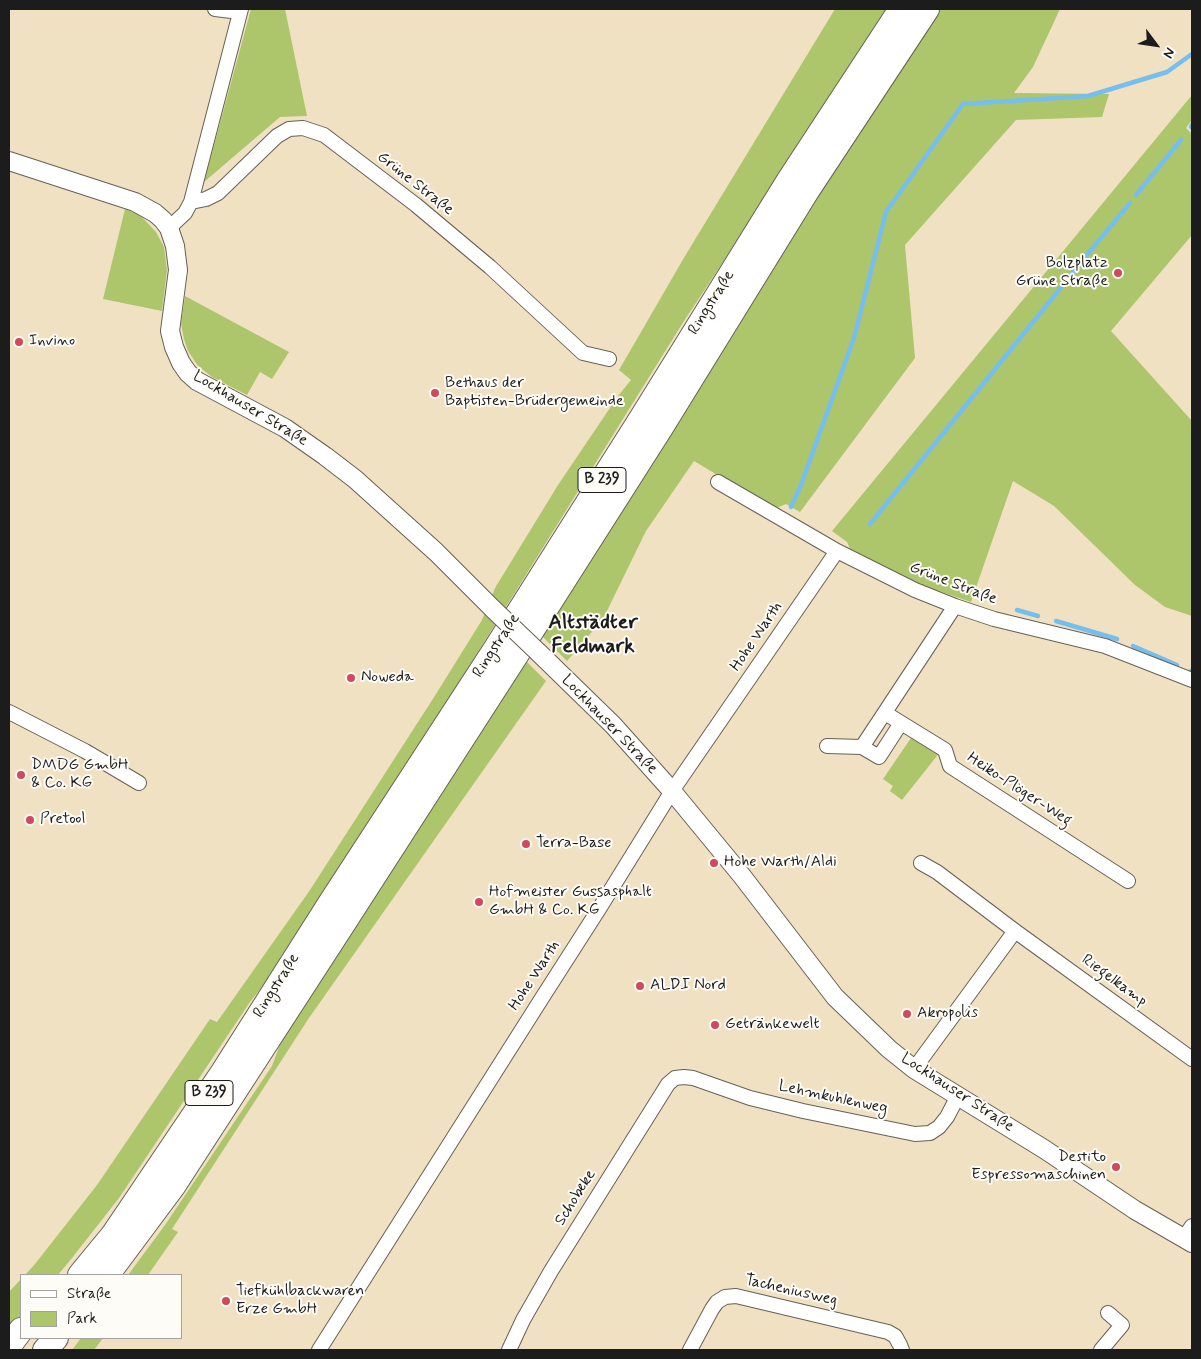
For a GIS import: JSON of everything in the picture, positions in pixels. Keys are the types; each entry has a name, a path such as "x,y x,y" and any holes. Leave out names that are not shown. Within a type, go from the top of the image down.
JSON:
{"highway":[{"name":"Ringstraße","path":"81,1274 113,1235 223,1072 491,656 789,180 901,9"},
{"name":"Ringstraße","path":"108,1274 174,1185 358,902 662,426 807,191 927,9"},
{"path":"68,1274 80,1260 113,1235"},
{"path":"9,1346 20,1331"},
{"path":"20,1350 29,1339"},
{"path":"46,1350 55,1339"},
{"path":"64,1350 73,1339"}],"street":[{"path":"9,160 135,202 155,213 169,228 185,213 191,202 240,11 215,9"},
{"name":"Grüne Straße","path":"191,202 206,199 218,193 277,136 289,129 303,128 324,135 416,205 490,267 583,353 609,359"},
{"name":"Lockhauser Straße","path":"169,228 175,246 178,270 170,331 174,348 188,373 197,381 285,428 326,456 355,479 436,552 613,725 672,791 742,876 835,996 889,1049 914,1069 1044,1149 1135,1210 1189,1236"},
{"name":"Grüne Straße","path":"718,482 837,551 915,590 994,619 1105,646 1192,680"},
{"name":"Hohe Warth","path":"319,1350 600,909 672,791 837,551"},
{"path":"862,747 955,606"},
{"path":"9,712 85,751 139,783"},
{"name":"Heiko-Plöger-Weg","path":"885,713 945,750 950,766 1128,881"},
{"path":"827,746 862,747 878,757 901,723"},
{"name":"Riegelkamp","path":"921,863 937,872 1192,1059"},
{"path":"914,1069 1015,931"},
{"name":"Lehmkuhlenweg","path":"684,1077 693,1078 750,1098 915,1134 930,1133 939,1127 947,1117 958,1096"},
{"name":"Schobeke","path":"509,1350 523,1320 551,1271 668,1084 675,1078 684,1077"},
{"name":"Tacheniusweg","path":"690,1350 717,1302 725,1297 736,1296 888,1332 895,1336 902,1350"},
{"path":"1100,1350 1122,1325 1108,1313"}],"green space":[{"path":"251,9 285,9 307,116 280,117 204,182"},
{"path":"835,9 886,9 797,150 684,321 298,941 250,1002 119,1198 72,1258 59,1274 26,1274 97,1185 210,1019 217,1022 310,890 482,620 495,588 558,485 618,396 631,380 619,370 685,256"},
{"path":"938,9 1060,9 1033,67 1014,93 1109,94 1102,117 1016,120 905,245 915,358 800,512 786,504 774,509 694,461 646,531 603,619 567,661 540,634 707,368"},
{"path":"1192,95 1192,120 1186,128 1192,134 1192,235 1111,331 1192,421 1192,616 1165,607 1135,585 1054,506 1013,481 971,602 921,585 850,549 847,542 832,531"},
{"path":"125,209 140,215 156,232 164,247 167,270 162,311 103,299"},
{"path":"185,296 289,352 272,379 260,372 247,395 212,377 198,366 188,351 181,324"},
{"path":"524,659 546,681 309,1018 172,1229 178,1232 149,1274 129,1274 165,1225 272,1066 286,1028"},
{"path":"913,735 940,752 902,800 890,791 893,786 883,779"},
{"path":"20,1280 20,1321 9,1332 9,1292"},
{"path":"80,1339 102,1339 94,1350 72,1350"}],"waterway":[{"path":"791,507 801,485 854,338 886,212 963,104 1088,96 1167,72 1192,54"},
{"path":"1136,195 1181,140"},
{"path":"1071,274 1130,203"},
{"path":"870,524 1063,285"},
{"path":"1017,610 1038,616"},
{"path":"1056,621 1117,639"},
{"path":"1133,646 1177,665"}],"place":[{"name":"Bolzplatz Grüne Straße","path":"1118,273"},
{"name":"Invino","path":"19,342"},
{"name":"Bethaus der Baptisten-Brüdergemeinde","path":"435,393"},
{"name":"Noweda","path":"351,678"},
{"name":"DMDG GmbH & Co. KG","path":"21,775"},
{"name":"Pretool","path":"30,820"},
{"name":"Terra-Base","path":"526,844"},
{"name":"Hohe Warth/Aldi","path":"714,863"},
{"name":"Hofmeister Gussasphalt GmbH & Co. KG","path":"479,902"},
{"name":"ALDI Nord","path":"640,986"},
{"name":"Akropolis","path":"907,1014"},
{"name":"Getränkewelt","path":"715,1025"},
{"name":"Destito Espressomaschinen","path":"1116,1167"},
{"name":"Tiefkühlbackwaren Erze GmbH","path":"226,1301"}],"district":[{"name":"Altstädter Feldmark","path":"593,636"}]}
